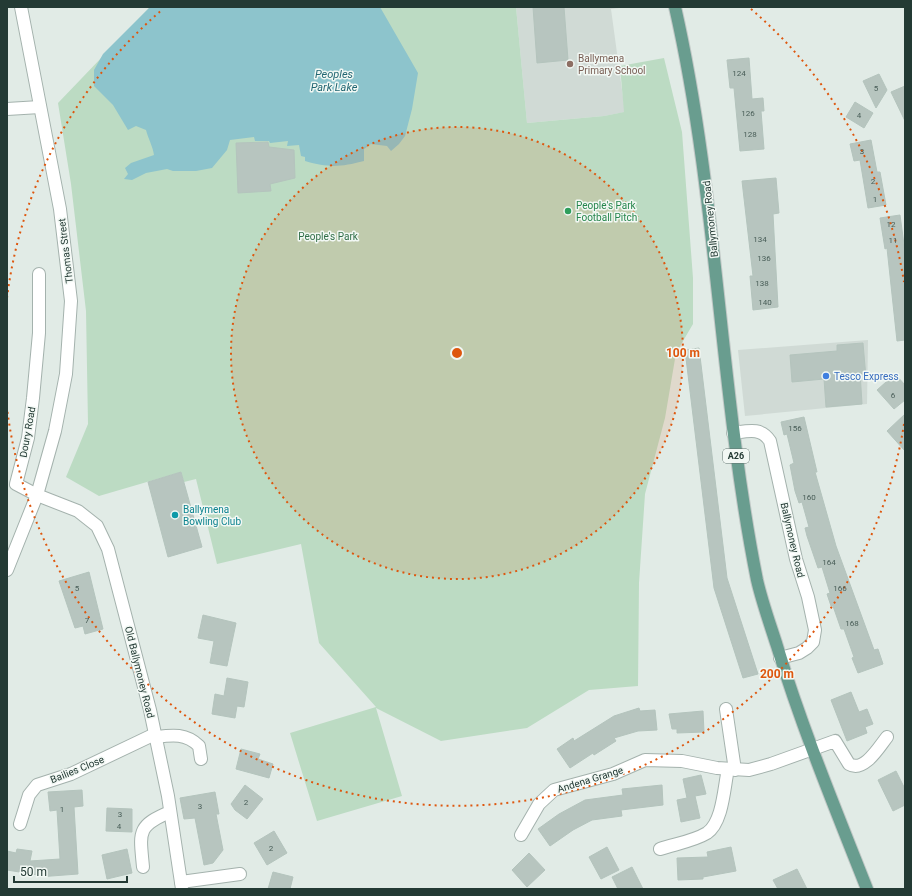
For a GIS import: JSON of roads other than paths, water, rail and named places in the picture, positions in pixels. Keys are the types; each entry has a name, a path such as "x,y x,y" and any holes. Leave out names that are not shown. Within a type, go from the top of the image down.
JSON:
{"main road":[{"name":"Ballymoney Road","path":"675,7 686,53 705,173 737,468 758,583 780,658 812,751 867,889"}],"street":[{"name":"Thomas Street","path":"22,7 60,209 71,301 66,374 55,431 37,495"},
{"path":"7,109 40,107"},
{"name":"Doury Road","path":"37,495 16,484 28,438 33,398 39,333 39,274"},
{"name":"Ballymoney Road","path":"733,433 753,430 760,432 767,436 772,448 796,559 808,597 815,630 813,642 808,648 799,653 780,658"},
{"path":"7,570 37,495"},
{"name":"Old Ballymoney Road","path":"37,495 78,511 97,526 108,549 155,736 170,812 182,886"},
{"path":"660,849 701,836 712,828 719,816 731,769 726,708"},
{"name":"Bailies Close","path":"20,824 29,795 37,786 76,771 155,736 175,734 185,737 199,746 200,759"},
{"name":"Andena Grange","path":"521,835 539,804 554,790 613,774 644,760 682,761 731,769 749,770 812,751 835,741 849,764 860,766 865,763 888,737"},
{"path":"143,867 141,840 144,827 152,819 170,812"},
{"path":"182,886 240,874"}],"water":[{"name":"Peoples Park Lake","path":"150,7 380,7 418,73 412,109 405,136 391,151 387,146 371,144 364,149 364,161 348,165 335,166 321,165 305,161 305,157 301,156 299,145 287,146 288,141 270,143 269,141 255,141 254,137 230,140 227,150 212,168 196,171 173,171 167,169 146,173 132,180 124,179 128,174 125,168 131,163 154,155 153,149 146,130 136,126 128,130 113,105 94,86 94,70 103,54"}],"place":[{"name":"Ballymena Primary School","path":"570,64"},
{"name":"People's Park Football Pitch","path":"568,211"},
{"name":"Tesco Express","path":"826,376"},
{"name":"Ballymena Bowling Club","path":"175,515"}],"park label":[{"name":"People's Park","path":"328,236"}]}
